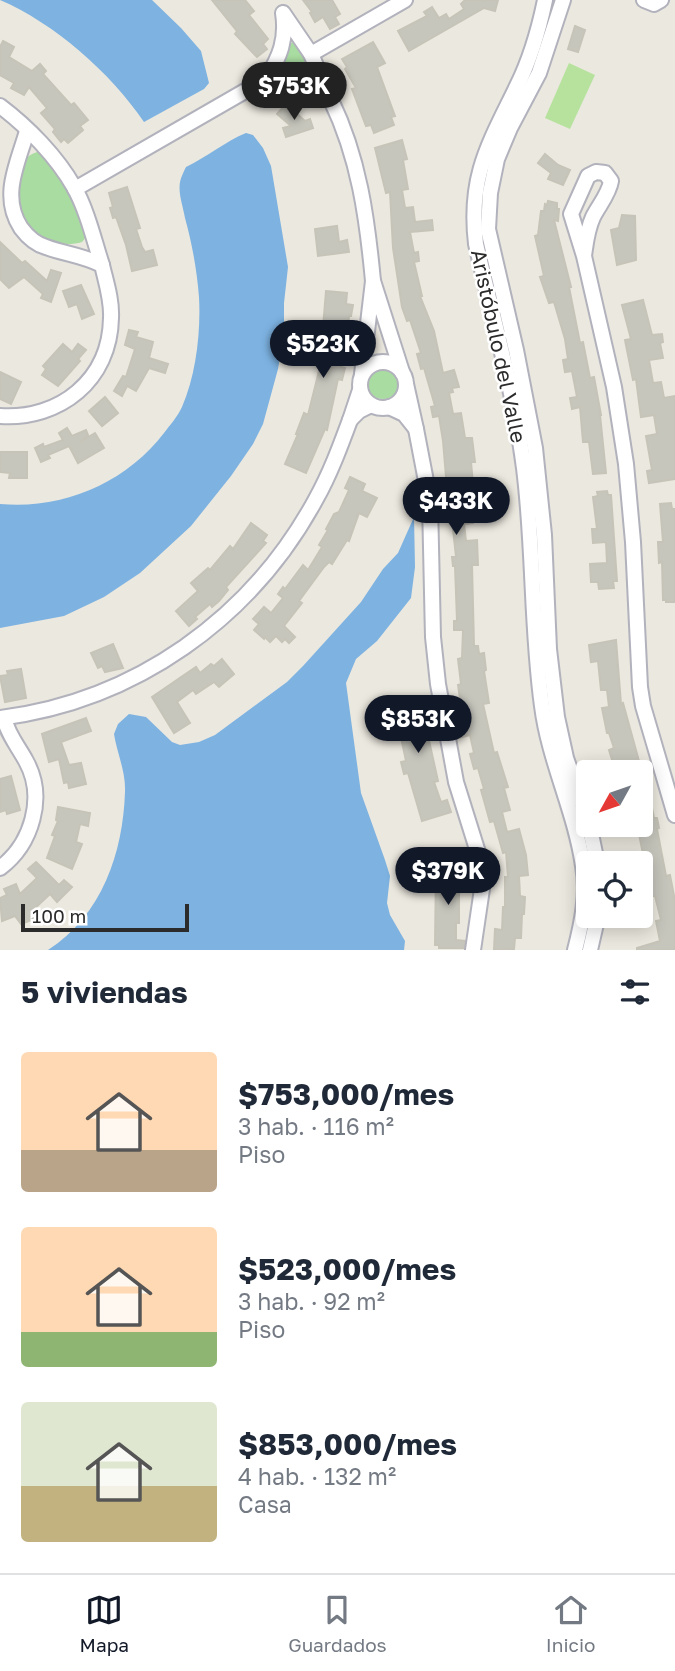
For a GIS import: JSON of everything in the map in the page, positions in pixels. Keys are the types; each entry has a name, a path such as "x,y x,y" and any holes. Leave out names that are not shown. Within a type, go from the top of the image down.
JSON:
{"street":[{"path":"274,0 311,54 345,130 362,190 373,281 404,377 416,429 430,502 433,627 438,684 456,782 481,862 482,889 473,950"},
{"path":"311,54 404,0"},
{"name":"Aristóbulo del Valle","path":"545,0 521,76 488,144 475,198 474,223 476,244 512,396 524,467 542,710 553,761 583,866 583,918 575,950"},
{"name":"Aristóbulo del Valle","path":"563,0 539,73 506,135 497,159 490,193 488,229 535,448 544,536 549,649 557,717 576,788"},
{"path":"644,0 654,4 661,0"},
{"path":"75,189 266,79 276,64 284,43 283,13"},
{"path":"266,79 295,79 308,84 331,100"},
{"path":"0,106 60,166 75,189 102,265 108,289 111,326 104,356 93,374 69,400 32,415 0,416"},
{"path":"27,131 10,179 9,195 18,225 37,244 86,257 102,265"},
{"path":"584,256 587,233 610,188 611,181 605,173 596,172 588,176 571,214 584,256 614,387 626,464 643,706 675,815"},
{"path":"0,868 23,844 34,816 36,801 31,771 2,718 70,705 121,684 170,658 215,625 259,580 292,538 317,497 350,420 360,390 373,281"},
{"path":"360,390 371,405 377,408 389,407 401,400 406,388 404,377 397,366 382,361 374,363 362,374"},
{"path":"350,420 371,405"},
{"path":"389,407 404,414 416,429"},
{"path":"590,950 595,928"}],"green space":[{"path":"295,42 313,69 308,77 285,73 281,69 286,49"},
{"path":"569,63 595,75 570,129 545,118"},
{"path":"37,152 45,154 80,207 87,236 82,242 60,243 38,235 29,228 17,209 14,197 21,168 29,156"},
{"path":"383,365 395,370 400,382 395,394 383,399 371,394 366,382 371,370"}],"water":[{"path":"0,0 152,0 201,51 209,83 204,89 144,122 115,86 80,51 41,22"},
{"path":"246,133 253,135 263,148 271,166 288,267 284,333 278,369 263,424 231,476 191,526 140,573 104,597 64,616 0,628 0,504 46,502 91,490 112,479 149,451 180,410 194,367 199,297 196,267 180,196 180,182 186,167"},
{"path":"414,517 415,567 411,598 377,641 356,659 346,683 361,793 390,876 387,903 390,915 405,941 404,950 48,950 67,936 83,919 96,901 114,860 120,838 125,792 123,770 114,734 118,724 129,714 146,717 172,742 180,745 199,742 215,735 287,682 303,666 361,602 383,569 398,553"}],"building":[{"path":"212,0 245,0 254,11 249,15 268,39 263,44 267,49 257,57 235,34 237,31"},
{"path":"303,0 332,0 340,14 335,17 339,24 330,29 323,17 315,22 310,13 312,12"},
{"path":"465,0 498,0 495,11 484,8 409,51 398,31 427,16 424,12 432,7 439,18 446,14 449,19 464,9 461,4"},
{"path":"575,26 585,30 578,52 568,49"},
{"path":"3,41 14,47 9,57 32,71 40,64 46,71 43,74 88,120 80,126 83,130 68,143 64,139 61,142 53,132 55,129 41,113 47,108 29,87 24,95 11,88 14,83 0,75 0,47"},
{"path":"373,42 385,63 377,67 395,116 391,117 394,125 374,133 371,125 366,126 352,89 356,88 342,59"},
{"path":"286,104 305,121 310,119 313,128 286,137 283,128 291,126 277,114"},
{"path":"402,140 407,159 403,160 408,189 402,190 405,208 413,207 415,222 432,220 433,230 410,232 414,253 418,252 419,261 414,262 420,296 434,331 443,373 454,370 459,387 452,388 453,392 449,393 453,414 461,413 465,438 472,438 475,462 471,462 473,523 464,524 466,541 477,540 478,565 472,565 474,646 478,646 479,654 484,653 489,703 483,704 494,753 497,752 508,787 504,788 510,810 502,812 507,832 519,829 528,875 519,876 520,896 525,897 524,914 521,938 515,938 514,949 494,950 495,929 502,930 505,907 505,877 508,877 506,852 503,853 494,821 490,822 478,768 474,769 470,754 474,753 470,735 458,738 456,730 468,727 465,711 462,712 458,685 461,684 458,659 462,658 463,630 454,630 454,621 457,621 455,566 452,557 456,557 443,441 439,416 433,417 431,407 435,406 417,354 421,353 410,320 407,321 402,307 393,248 390,192 386,193 375,148"},
{"path":"545,154 558,165 570,170 563,185 548,179 551,173 538,163"},
{"path":"127,187 140,228 136,229 142,247 145,252 153,250 157,265 132,271 126,245 110,208 113,207 109,193"},
{"path":"548,201 557,203 559,209 558,221 554,220 571,287 580,343 583,342 590,378 594,377 601,415 606,473 593,474 589,442 583,442 580,407 572,409 570,398 577,397 572,371 565,372 563,360 568,359 565,339 554,302 549,303 540,277 544,276 535,236 538,235 541,211 544,211"},
{"path":"622,215 635,216 636,260 617,265 611,230 619,228"},
{"path":"337,226 339,242 347,240 349,252 318,256 315,229"},
{"path":"0,242 22,263 25,261 47,281 51,270 61,273 51,302 41,298 43,294 24,277 9,288 0,279"},
{"path":"81,285 94,314 82,319 77,304 69,307 63,291"},
{"path":"326,291 347,293 346,304 353,305 347,340 341,340 339,361 342,362 341,367 345,368 342,380 338,379 327,430 325,429 306,473 285,464 304,413 308,415 318,375 326,339 306,337 307,326 323,327"},
{"path":"643,300 652,335 662,334 663,342 660,343 663,358 649,360 653,383 661,382 664,398 675,396 675,479 649,483 647,471 652,470 646,436 657,434 654,415 641,417 636,379 633,380 625,340 631,339 622,305"},
{"path":"129,330 138,332 136,337 153,342 149,358 168,364 165,373 149,368 136,391 127,386 122,396 114,391 123,376 126,377 135,349 125,345"},
{"path":"63,344 72,352 78,344 86,350 58,386 42,375 46,369 43,366"},
{"path":"0,372 21,382 11,404 0,399"},
{"path":"105,397 118,413 102,426 89,411"},
{"path":"67,428 72,436 86,430 88,435 80,442 95,433 104,448 78,463 69,446 48,455 50,458 41,462 35,448 63,440 59,433"},
{"path":"0,452 27,452 27,478 9,478 10,473 0,472"},
{"path":"350,477 365,484 362,491 377,498 367,517 359,513 349,541 347,540 332,564 329,562 324,567 284,626 295,637 289,643 285,639 282,642 276,636 270,642 265,637 264,639 254,630 259,624 253,619 264,607 271,613 283,598 278,594 283,587 285,589 303,565 308,570 322,547 319,545 328,530 326,529 334,514 339,512 349,490 345,488"},
{"path":"607,491 608,495 611,495 617,581 613,581 614,588 599,589 598,582 591,582 590,564 607,563 606,542 593,543 592,529 597,529 593,497 598,496 597,492"},
{"path":"671,503 672,509 675,509 675,602 666,602 663,600 662,562 659,563 658,542 663,542 660,504"},
{"path":"251,523 267,535 263,541 266,543 226,587 228,590 219,601 212,607 210,604 189,626 176,611 198,591 191,583 208,568 210,570 230,546 233,549"},
{"path":"616,640 621,704 623,703 639,760 612,760 609,750 614,748 607,733 602,708 609,707 607,690 601,690 598,661 591,662 589,645"},
{"path":"113,644 123,668 105,672 102,666 98,668 91,653"},
{"path":"222,659 234,674 219,687 214,682 196,694 193,690 177,702 190,723 174,733 152,697 196,667 200,673"},
{"path":"21,669 26,698 5,702 0,676 8,675 7,671"},
{"path":"422,697 438,781 434,782 441,802 447,800 451,812 422,821 408,773 404,774 401,762 406,761 398,723 389,724 386,701"},
{"path":"86,718 91,731 61,742 69,765 81,763 86,784 69,788 68,782 64,783 59,759 49,762 42,734"},
{"path":"11,776 20,810 7,814 6,810 0,812 0,779"},
{"path":"58,807 90,813 88,826 80,824 76,842 82,844 72,869 47,858 55,836 52,835 58,821"},
{"path":"653,813 654,818 657,818 666,876 670,875 675,901 675,950 637,950 660,941 656,921 661,920 653,896 653,851 642,851 640,837 653,837"},
{"path":"36,862 59,885 64,880 72,887 57,902 50,894 33,910 39,917 21,924 15,916 2,921 0,898 7,895 4,889 16,884 20,894 37,878 28,869"},
{"path":"436,868 461,868 462,888 459,888 456,940 465,941 464,948 439,948 439,945 435,945"}]}
